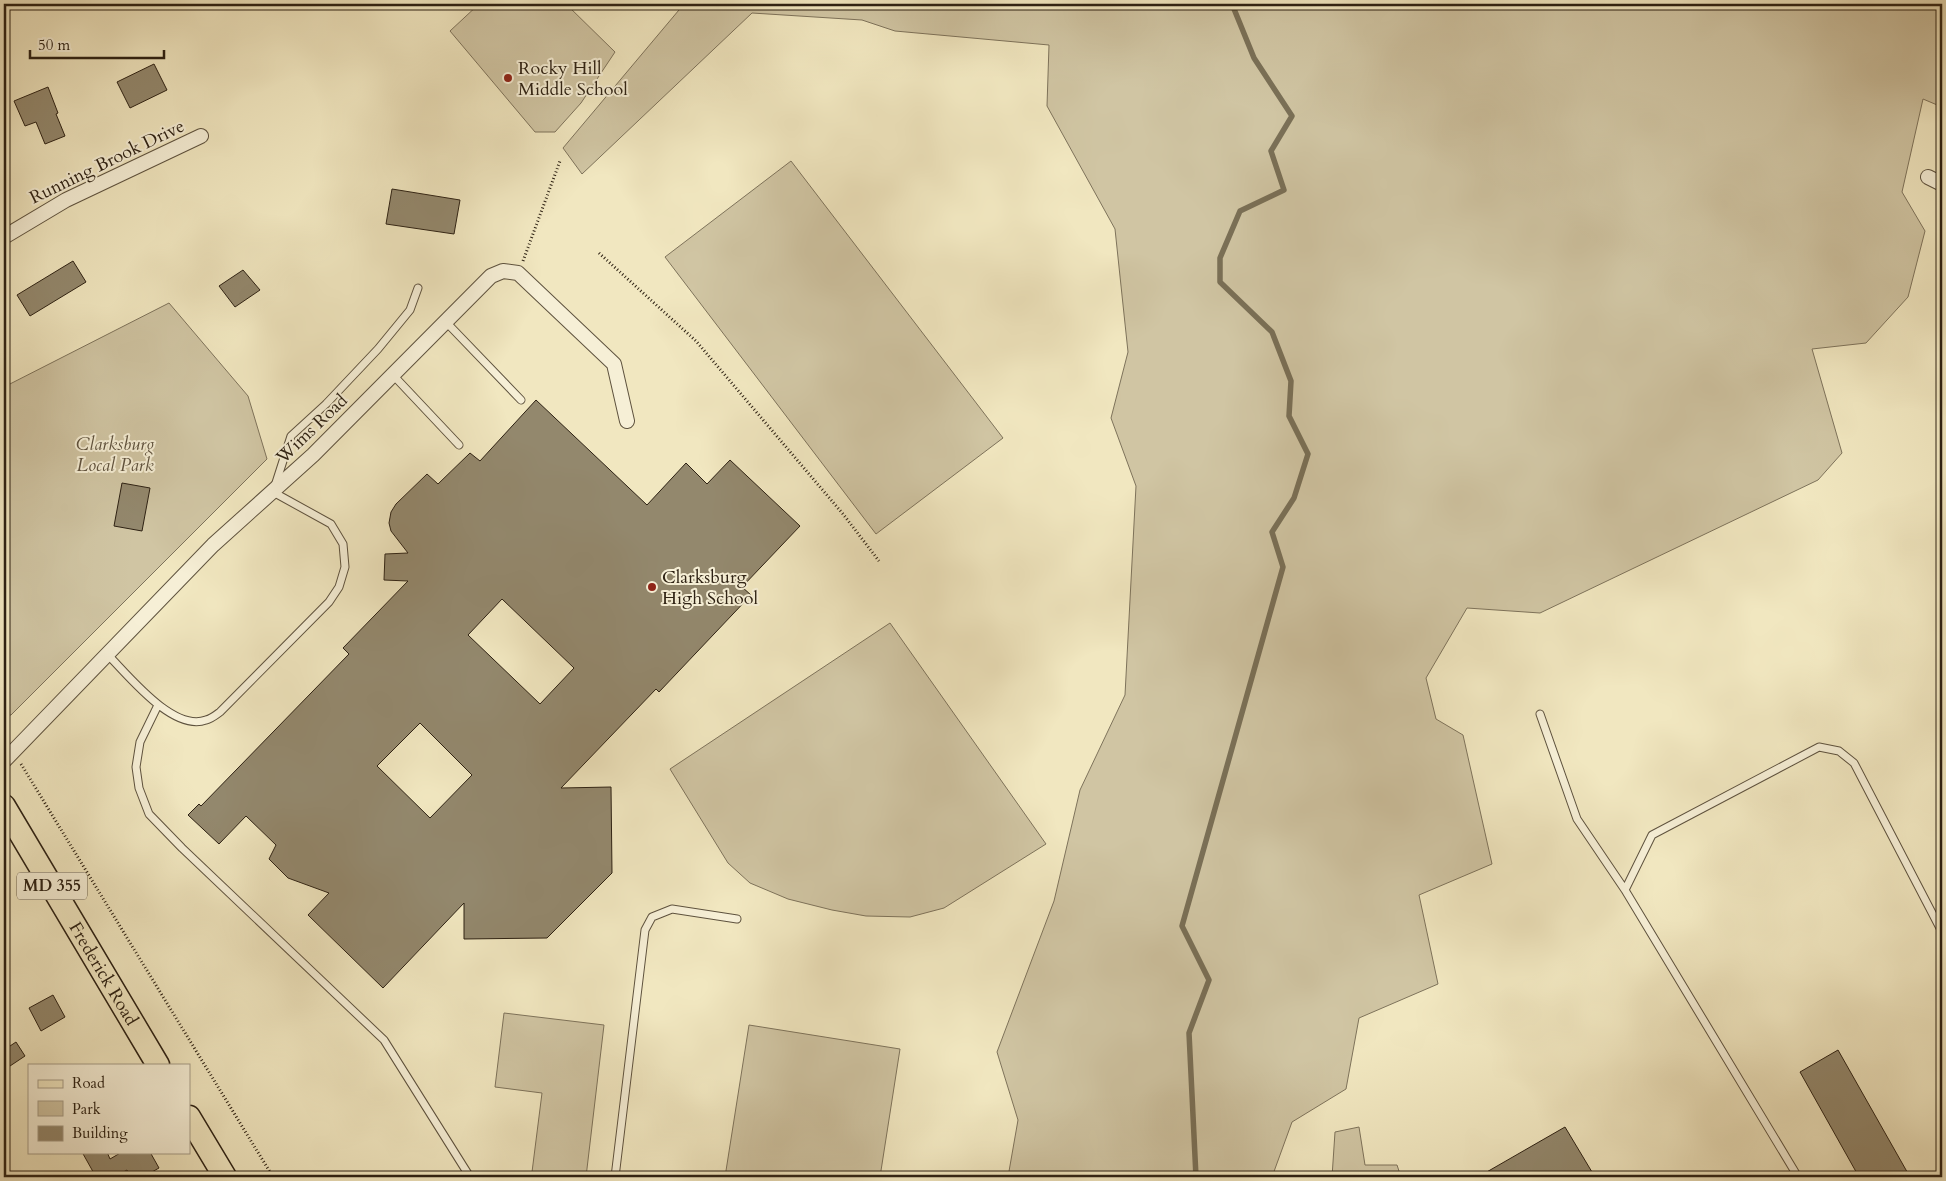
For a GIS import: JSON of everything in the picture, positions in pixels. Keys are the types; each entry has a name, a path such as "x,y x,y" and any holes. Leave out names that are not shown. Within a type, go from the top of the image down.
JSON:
{"main road":[{"name":"Frederick Road","path":"4,806 157,1064"},
{"path":"190,1119 224,1177"}],"street":[{"name":"Running Brook Drive","path":"4,237 66,200 201,136"},
{"path":"1928,177 1942,184"},
{"name":"Wims Road","path":"7,758 214,545 313,455 491,276 503,271 518,273"},
{"path":"518,273 614,364 627,420"}],"lane":[{"path":"108,655 158,705 178,718 206,721 220,712 328,602 339,588 346,567 343,544 331,524 273,492 291,436 326,404 378,349 410,310 418,288"},
{"path":"446,322 521,400"},
{"path":"393,375 460,445"},
{"path":"158,705 140,742 136,767 139,788 149,814 182,848 384,1040 470,1177"},
{"path":"1540,714 1577,819 1625,890 1798,1177"},
{"path":"1625,890 1652,835 1819,747 1839,751 1854,763 1942,932"},
{"path":"615,1177 645,930 652,917 672,909 737,919"}],"path":[{"path":"518,273 560,161"},
{"path":"599,253 696,341 843,514 879,561"},
{"path":"7,758 20,763 273,1177"}],"green space":[{"path":"479,4 566,4 615,52 581,103 555,132 535,132 450,31"},
{"path":"684,4 1942,4 1942,107 1923,99 1902,192 1925,231 1908,297 1866,343 1812,349 1842,453 1818,480 1540,613 1467,608 1426,678 1436,719 1463,735 1492,864 1419,895 1438,984 1359,1018 1346,1089 1292,1122 1272,1177 1008,1177 1018,1120 997,1052 1054,901 1080,790 1125,695 1136,486 1111,418 1128,352 1115,229 1047,106 1049,45 895,31 862,20 752,13 582,174 563,148"},
{"path":"791,161 1003,438 876,534 665,257"},
{"name":"Clarksburg Local Park","path":"169,303 248,396 267,459 11,715 4,716 4,387"},
{"path":"890,623 1046,844 944,908 910,917 866,916 832,910 788,899 750,883 728,863 670,769"},
{"path":"504,1013 604,1025 586,1177 532,1172 542,1093 495,1087"},
{"path":"749,1025 900,1049 880,1177 725,1177"},
{"path":"1359,1127 1365,1165 1397,1165 1401,1177 1332,1177 1335,1132"}],"building":[{"path":"154,64 167,90 130,108 117,82"},
{"path":"48,87 65,136 45,144 36,122 25,126 14,101"},
{"path":"392,189 460,200 454,234 386,224"},
{"path":"73,261 86,282 30,316 17,295"},
{"path":"243,270 260,290 235,307 219,286"},
{"path":"536,400 647,505 686,463 707,484 730,460 800,526 742,587 751,595 659,692 656,689 561,788 611,787 612,873 547,938 464,939 464,903 383,988 308,915 329,893 288,878 269,859 276,845 246,816 219,844 188,815 199,804 201,806 349,654 343,648 408,581 384,580 385,554 408,553 391,531 389,523 391,512 396,504 427,474 438,484 470,453 480,461","holes":["502,599 574,668 540,704 468,635","420,723 472,775 430,818 377,766"]},
{"path":"122,483 150,488 142,531 114,526"},
{"path":"53,995 65,1017 41,1031 29,1008"},
{"path":"16,1042 25,1056 4,1070 4,1050"},
{"path":"1838,1050 1910,1177 1859,1177 1800,1072"},
{"path":"1565,1127 1595,1177 1478,1177"},
{"path":"83,1154 108,1154 110,1159 119,1154 151,1154 159,1168 143,1177 131,1177 127,1170 114,1177 96,1177"}],"waterway":[{"path":"1196,1177 1189,1033 1209,980 1182,926 1283,567 1272,532 1294,498 1308,454 1289,416 1291,381 1272,332 1220,282 1220,258 1240,211 1284,190 1271,151 1292,116 1254,58 1232,4"}],"place":[{"name":"Rocky Hill Middle School","path":"508,78"},
{"name":"Clarksburg High School","path":"652,587"}]}
